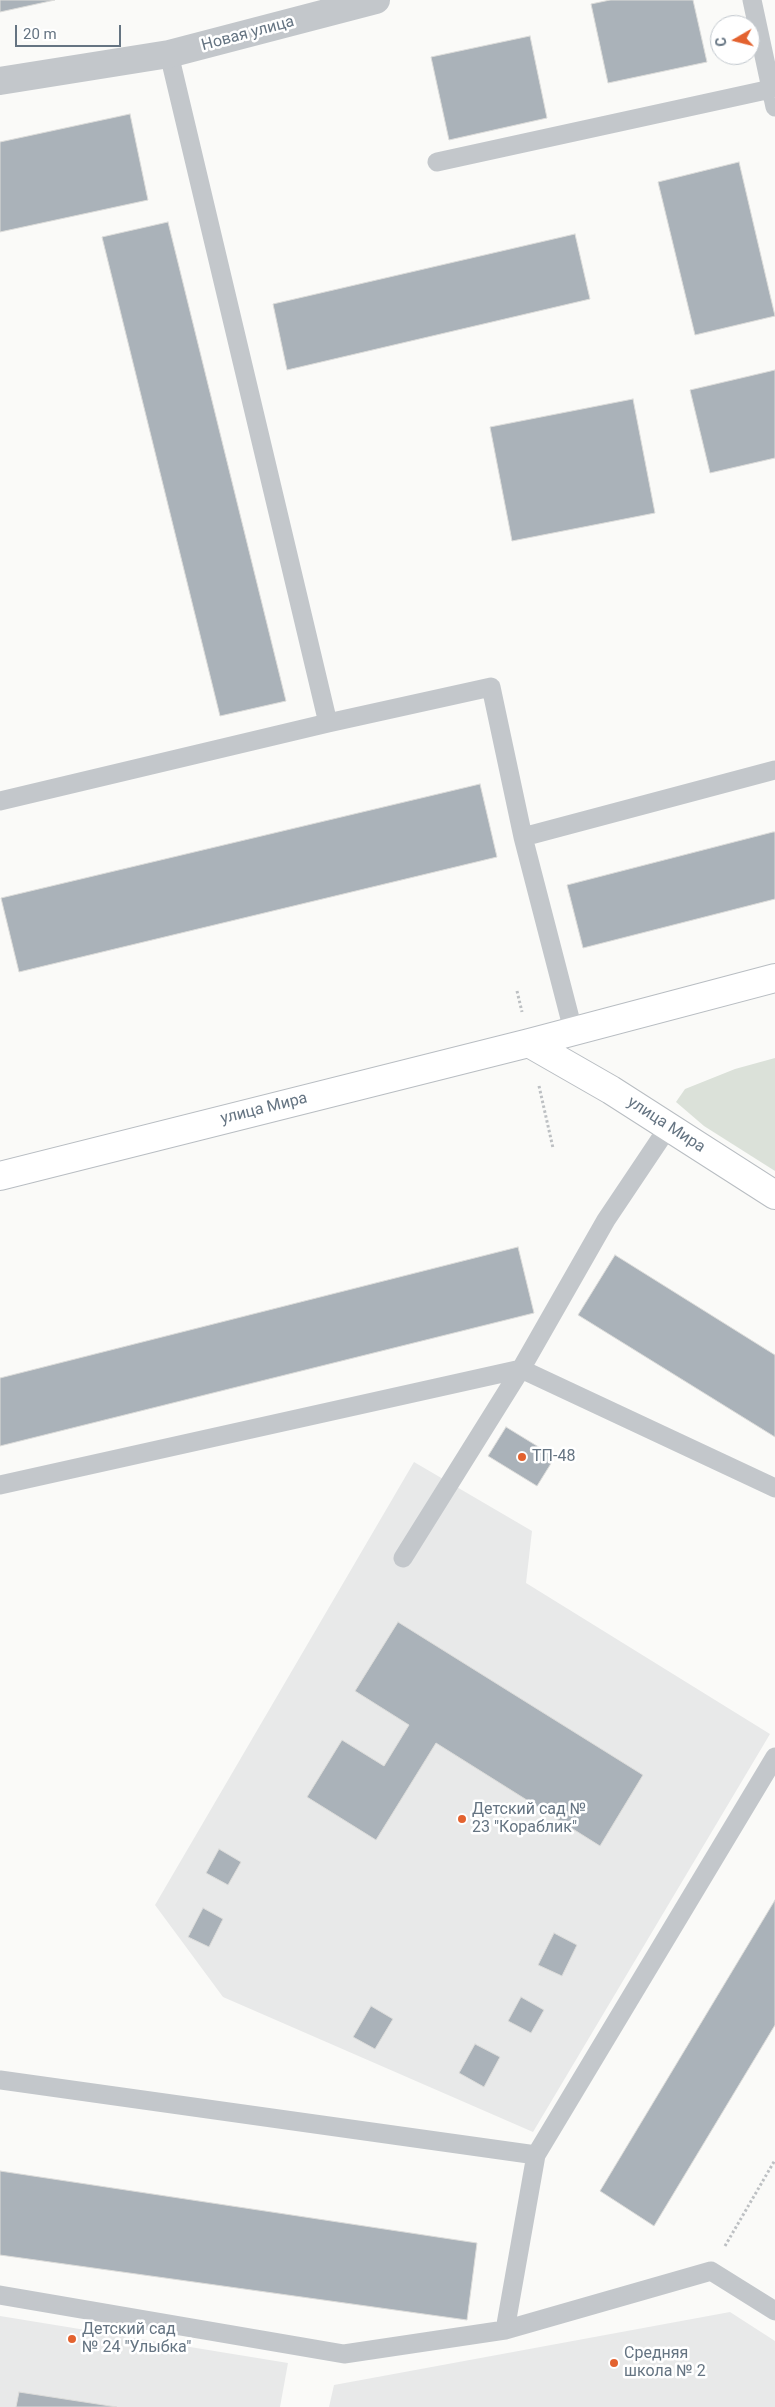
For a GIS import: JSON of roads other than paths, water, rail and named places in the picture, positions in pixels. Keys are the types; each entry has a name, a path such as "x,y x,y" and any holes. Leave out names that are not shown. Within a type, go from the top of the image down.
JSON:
{"main road":[{"name":"улица Мира","path":"0,1176 529,1043 775,978"},
{"name":"улица Мира","path":"529,1043 669,1126 775,1195"}],"street":[{"name":"Новая улица","path":"0,81 169,54 376,0"}],"lane":[{"path":"437,162 773,98 752,0"},
{"path":"169,54 328,723"},
{"path":"0,801 328,723 491,688 523,837 573,1030"},
{"path":"523,837 775,770"},
{"path":"403,1558 521,1369 606,1220 669,1126"},
{"path":"0,1485 521,1369 775,1488"},
{"path":"505,2330 536,2155 775,1757"},
{"path":"0,2080 536,2155"},
{"path":"0,2295 344,2354 505,2330 711,2271 775,2311"}],"place":[{"name":"ТП-48","path":"522,1457"},
{"name":"Детский сад № 23 \"Кораблик\"","path":"462,1819"},
{"name":"Детский сад № 24 \"Улыбка\"","path":"72,2339"},
{"name":"Средняя школа № 2","path":"614,2363"}]}
